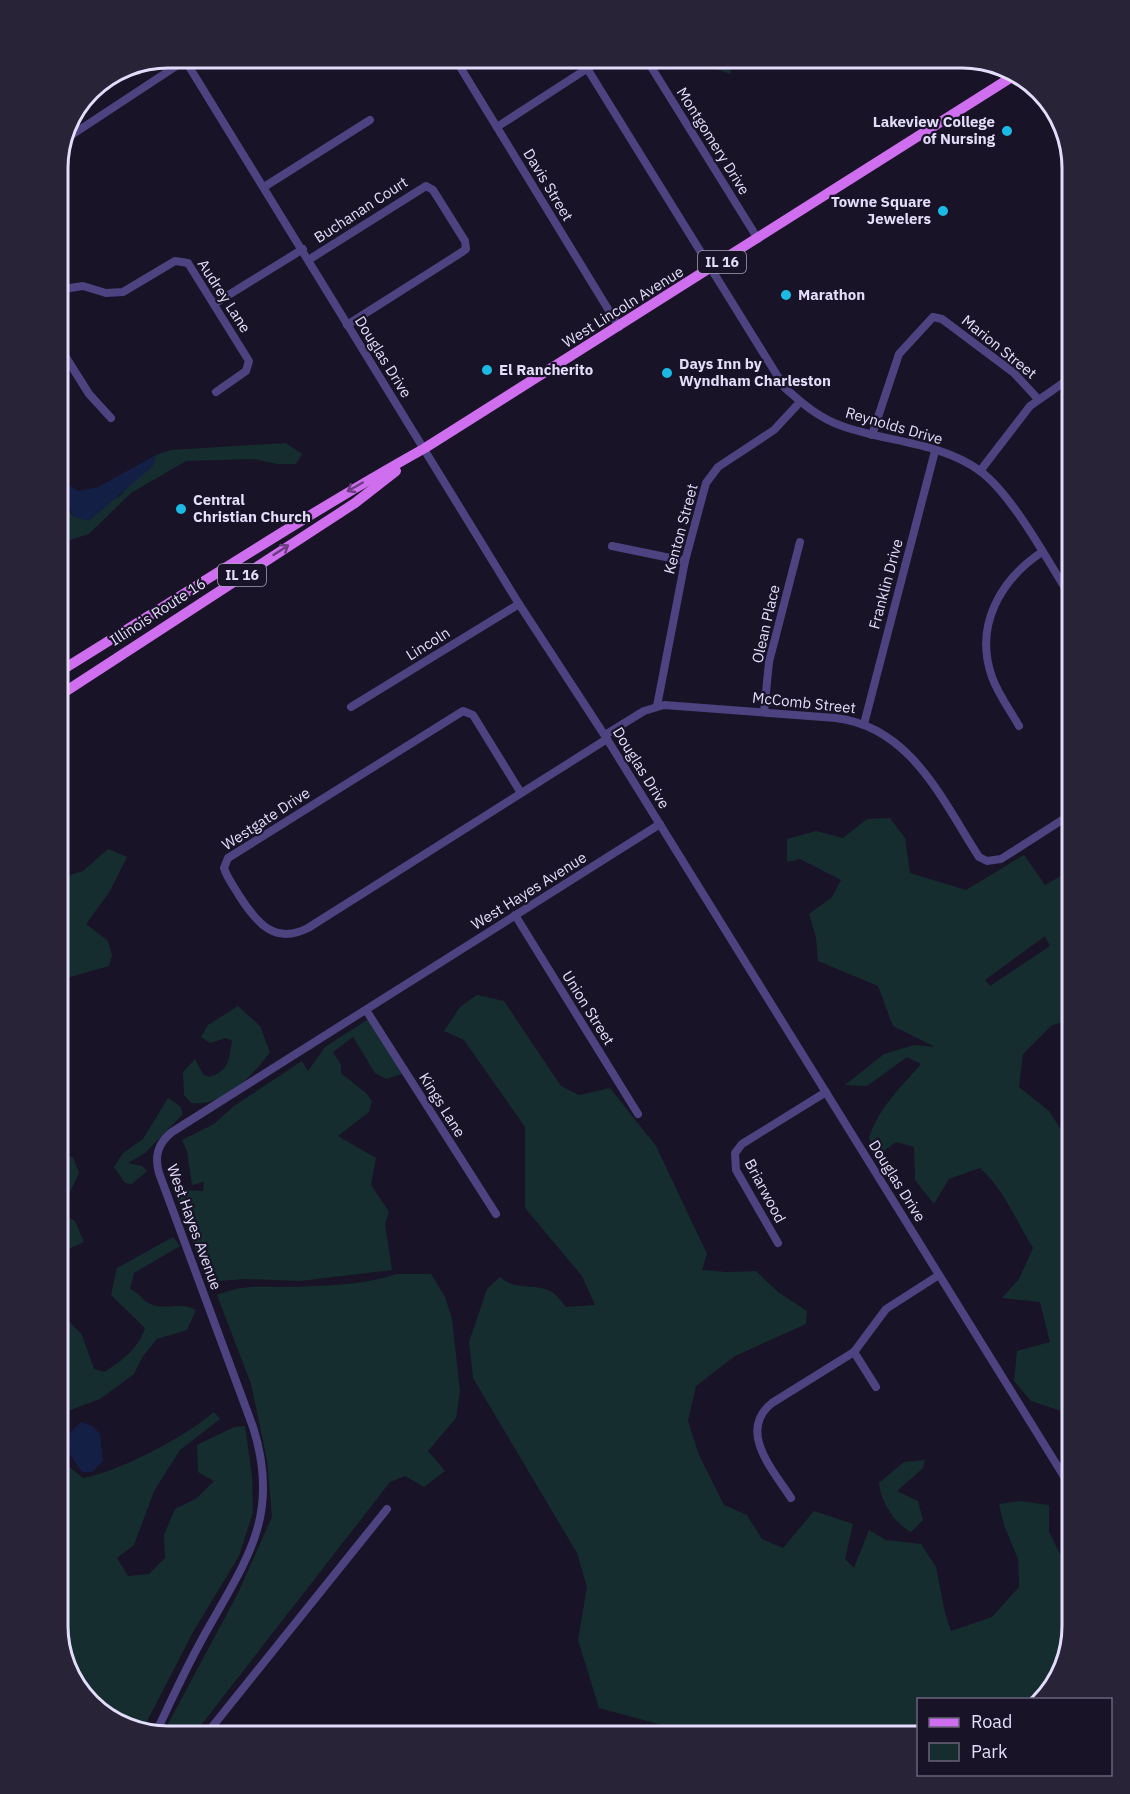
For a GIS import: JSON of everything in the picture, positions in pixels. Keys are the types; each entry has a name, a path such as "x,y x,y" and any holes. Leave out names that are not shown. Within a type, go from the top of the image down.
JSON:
{"main road":[{"name":"West Lincoln Avenue","path":"424,448 1009,79"},
{"name":"Illinois Route 16","path":"68,666 240,561 347,492 424,448"},
{"name":"Illinois Route 16","path":"68,690 355,503 424,448"}],"street":[{"path":"73,134 173,68"},
{"name":"Douglas Drive","path":"194,68 347,325 519,604 606,737 1062,1473"},
{"name":"Davis Street","path":"461,68 619,327"},
{"path":"497,127 587,68"},
{"name":"Reynolds Drive","path":"587,68 777,376 800,402 841,426 935,451 980,471 1000,489 1062,584"},
{"name":"Montgomery Drive","path":"652,68 758,239"},
{"path":"264,187 370,120"},
{"name":"Buchanan Court","path":"310,260 426,186 434,190 465,241 466,249 462,252 347,325"},
{"path":"214,304 303,249"},
{"name":"Audrey Lane","path":"68,288 82,286 106,293 123,292 173,262 183,261 191,267 249,361 246,371 216,392"},
{"name":"Marion Street","path":"872,435 899,354 933,317 942,319 1014,373 1038,399"},
{"path":"68,361 89,394 111,418"},
{"path":"980,471 1021,416 1038,399 1062,383"},
{"name":"Kenton Street","path":"657,706 685,561 702,492 712,475 726,461 774,430 800,402"},
{"name":"Franklin Drive","path":"864,724 935,451"},
{"name":"Olean Place","path":"764,712 769,662 800,542"},
{"path":"612,546 685,561"},
{"path":"1019,726 992,677 986,649 987,634 992,609 1004,585 1021,567 1042,552"},
{"name":"Lincoln","path":"351,707 519,604"},
{"name":"McComb Street","path":"606,737 644,711 657,706 836,718 864,724 893,739 913,758 979,857 987,861 1001,859 1062,820"},
{"name":"Westgate Drive","path":"521,793 473,716 463,711 228,858 224,868 257,922 272,932 297,933 521,793 606,737"},
{"name":"West Hayes Avenue","path":"159,1726 201,1641 247,1560 258,1529 263,1492 258,1443 159,1173 158,1150 172,1132 660,824"},
{"name":"Union Street","path":"515,915 638,1114"},
{"name":"Kings Lane","path":"366,1010 496,1214"},
{"name":"Briarwood","path":"778,1243 736,1170 735,1153 742,1144 826,1092"},
{"path":"791,1498 758,1444 758,1421 772,1403 854,1352 886,1309 939,1275"},
{"path":"854,1352 876,1387"},
{"path":"213,1726 387,1509"}],"green space":[{"path":"712,68 730,68 731,74"},
{"path":"286,443 302,454 296,464 277,464 254,459 186,461 131,493 89,534 68,541 68,510 74,517 120,496 135,478 152,466 156,455 171,450"},
{"path":"890,818 905,838 910,873 966,890 1024,855 1045,885 1062,875 1062,1022 1051,1026 1023,1054 1019,1087 1049,1111 1062,1131 1062,1411 1031,1401 1014,1381 1017,1351 1050,1342 1040,1302 1002,1298 1019,1279 1033,1248 996,1186 980,1168 949,1179 934,1204 915,1180 914,1147 896,1142 878,1155 869,1138 885,1107 921,1064 907,1057 867,1086 845,1085 884,1054 914,1045 935,1047 893,1026 878,986 818,961 816,937 809,914 832,897 841,880 800,859 787,862 787,839 816,831 843,838 867,819","holes":["1045,936 1050,946 990,986 985,980"]},
{"path":"108,849 127,857 110,891 86,924 108,941 112,955 109,966 68,978 68,876 83,871"},
{"path":"477,995 504,1001 561,1086 579,1095 610,1088 656,1146 707,1254 702,1270 756,1271 778,1292 807,1311 806,1324 735,1356 696,1386 688,1421 699,1455 724,1505 747,1515 762,1539 783,1548 814,1511 853,1524 845,1559 854,1568 869,1530 886,1540 921,1544 936,1567 951,1631 992,1617 1019,1587 1018,1559 1004,1525 999,1504 1020,1501 1049,1505 1049,1532 1062,1558 1062,1640 1049,1677 1033,1698 917,1698 917,1726 666,1726 599,1708 578,1640 587,1587 577,1553 473,1378 469,1342 487,1289 500,1277 519,1286 552,1292 566,1307 595,1305 582,1276 525,1208 525,1127 464,1040 444,1031 460,1007"},
{"path":"238,1006 260,1026 270,1052 246,1079 226,1095 203,1103 191,1103 184,1095 183,1072 195,1059 203,1074 209,1077 221,1072 229,1059 232,1041 226,1038 210,1043 201,1037 208,1025"},
{"path":"370,1018 402,1074 386,1079 375,1073 353,1037 333,1052 341,1065 341,1073 366,1093 372,1101 369,1112 338,1136 376,1158 371,1185 389,1212 385,1224 392,1270 300,1281 245,1279 207,1282 176,1194 178,1186 186,1190 203,1191 204,1182 192,1185 187,1151 182,1140 214,1124 234,1106 302,1061 308,1071 325,1047"},
{"path":"168,1098 180,1106 183,1114 145,1153 128,1163 142,1166 147,1171 132,1184 125,1183 114,1167 123,1153 143,1139"},
{"path":"68,1156 73,1157 79,1173 69,1194"},
{"path":"68,1217 75,1221 84,1242 68,1249"},
{"path":"173,1237 180,1246 134,1273 130,1289 153,1305 184,1306 196,1310 187,1330 157,1339 143,1356 134,1374 100,1399 68,1411 68,1320 82,1335 94,1369 104,1372 129,1354 145,1328 111,1295 117,1268"},
{"path":"397,1274 431,1274 445,1297 452,1319 460,1391 456,1418 428,1451 445,1471 424,1487 405,1476 390,1482 202,1726 167,1726 238,1593 272,1517 267,1460 251,1384 217,1295 236,1289 254,1287 318,1286 371,1281"},
{"path":"214,1412 220,1419 180,1450 154,1491 134,1545 117,1558 128,1576 149,1574 165,1558 164,1535 175,1509 197,1498 214,1481 198,1472 197,1445 234,1427 245,1426 252,1476 253,1512 239,1556 193,1632 145,1724 123,1716 101,1702 84,1682 71,1653 68,1640 68,1466 83,1478 98,1474 151,1452 202,1422"},
{"path":"925,1460 923,1468 897,1491 918,1501 923,1520 911,1532 889,1511 882,1497 879,1483 904,1462"}],"water":[{"path":"156,455 153,466 89,521 74,517 68,507 68,484 78,491 98,487"},
{"path":"81,1422 92,1426 100,1434 103,1461 92,1472 82,1472 68,1452 68,1435"}],"place":[{"name":"Lakeview College of Nursing","path":"1007,131"},
{"name":"Towne Square Jewelers","path":"943,211"},
{"name":"Marathon","path":"786,295"},
{"name":"El Rancherito","path":"487,370"},
{"name":"Days Inn by Wyndham Charleston","path":"667,373"},
{"name":"Central Christian Church","path":"181,509"}]}
